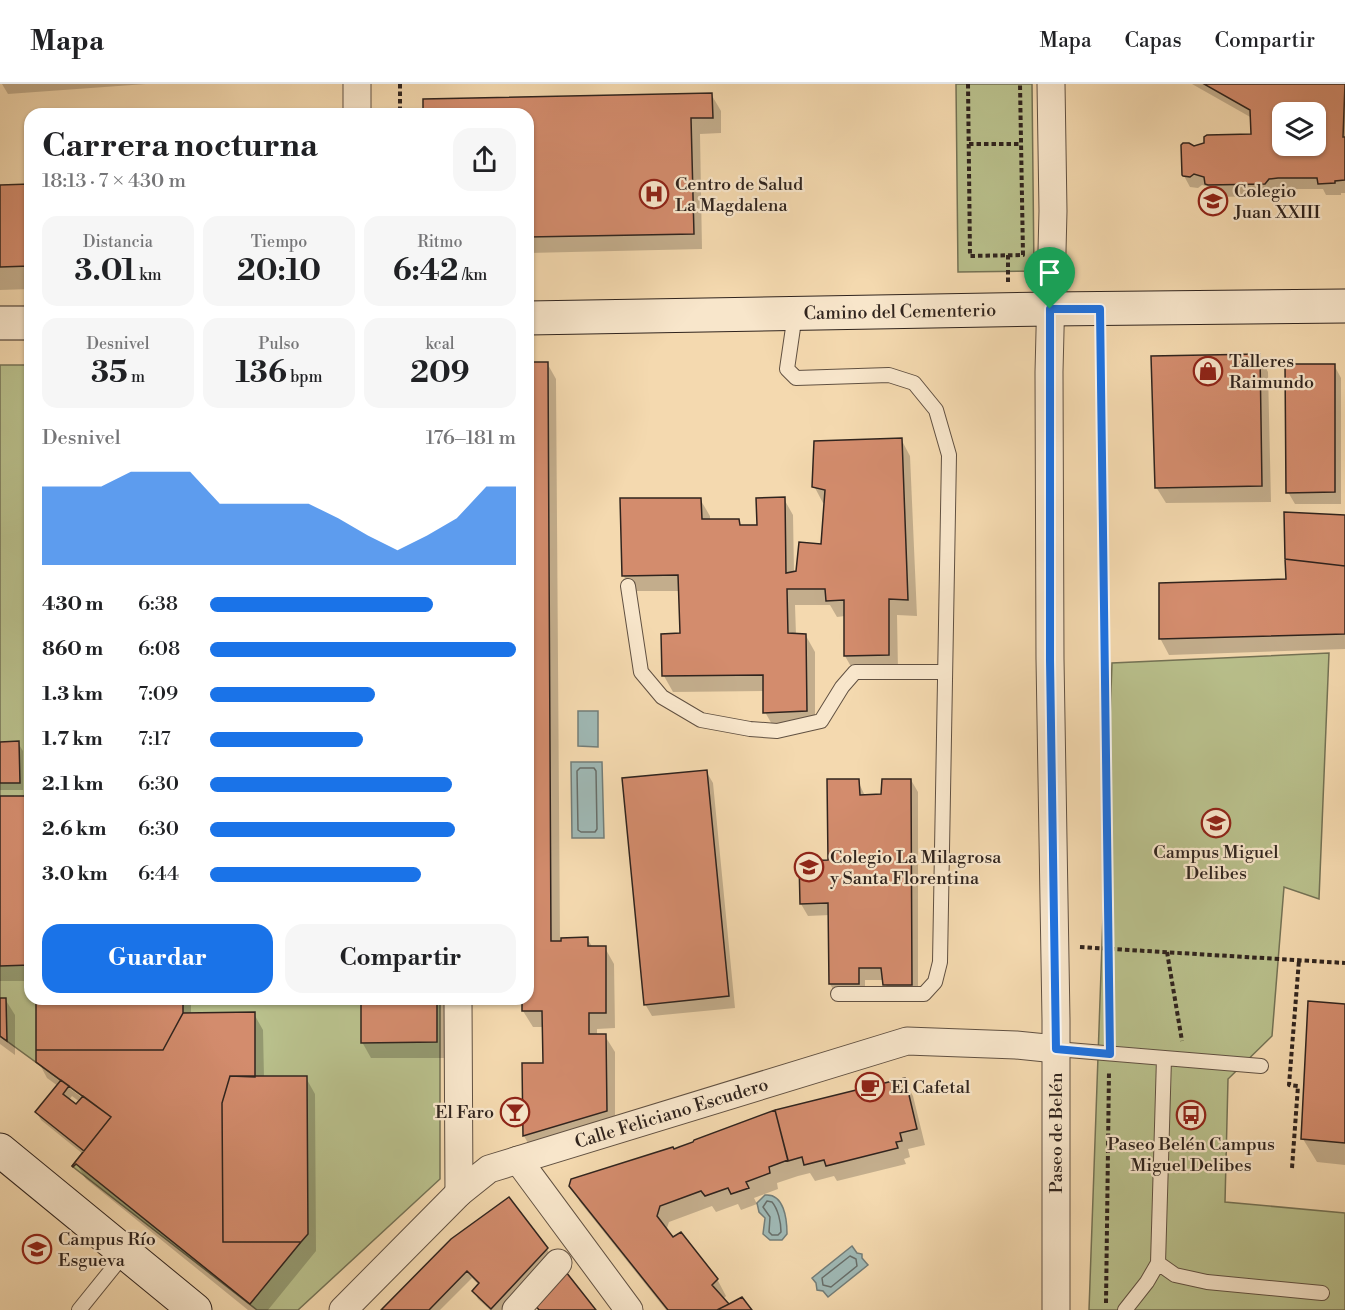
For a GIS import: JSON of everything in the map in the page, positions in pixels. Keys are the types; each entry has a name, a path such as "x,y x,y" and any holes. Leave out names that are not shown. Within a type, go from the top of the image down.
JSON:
{"main road":[{"name":"Camino del Cementerio","path":"534,318 1345,306"},
{"path":"0,323 24,323"},
{"path":"0,1150 195,1310"}],"street":[{"path":"357,84 357,108"},
{"name":"Paseo de Belén","path":"1051,84 1053,223 1050,309 1050,648 1056,1049 1056,1310"},
{"path":"458,1005 459,1192"},
{"name":"Calle Feliciano Escudero","path":"343,1310 459,1192 489,1169 907,1041 1016,1045 1056,1049"},
{"path":"518,1160 629,1310"},
{"path":"516,1310 558,1263"}],"lane":[{"path":"795,314 787,369 796,378 889,375 914,383 936,410 949,455 940,962 935,982 924,994 838,994"},
{"path":"628,586 641,672 662,697 701,720 750,729 777,731 821,721 842,687 855,672 945,672"},
{"path":"1056,1049 1261,1066"},
{"path":"1125,1310 1147,1282 1158,1263 1164,1058"},
{"path":"79,1310 125,1253"},
{"path":"1158,1263 1175,1275 1207,1282 1322,1293"}],"path":[{"path":"400,84 400,108"},
{"path":"968,84 970,256 1023,255 1020,84"},
{"path":"969,144 1021,144"},
{"path":"1100,309 1110,1054 1106,1310"},
{"path":"1055,945 1345,963"},
{"path":"1292,1168 1298,1086 1289,1085 1299,960"}],"green space":[{"path":"956,84 1032,84 1034,271 958,272"},
{"path":"0,365 24,365 24,1005 440,1005 440,1179 298,1310 257,1310 72,1166 111,1117 0,1036"},
{"name":"Campus Miguel Delibes","path":"1329,653 1319,899 1284,887 1272,1036 1228,1079 1225,1202 1345,1213 1345,1310 1089,1310 1112,663"}],"water":[{"path":"578,711 598,711 598,747 578,746"},
{"path":"571,762 602,762 604,838 572,838"},
{"path":"765,1195 776,1198 783,1208 787,1234 782,1240 770,1240 763,1234 765,1218 759,1212 757,1203"},
{"path":"852,1246 857,1253 862,1254 862,1258 868,1265 828,1297 823,1291 817,1290 812,1278"}],"building":[{"path":"1204,84 1345,84 1343,137 1345,137 1345,180 1318,184 1317,178 1278,178 1269,179 1265,184 1208,185 1205,184 1204,177 1194,174 1190,177 1182,175 1181,145 1183,143 1194,146 1204,143 1204,137 1207,135 1251,134 1250,110"},
{"path":"712,93 713,118 691,118 694,234 534,237 534,108 423,108 423,99"},
{"path":"24,184 24,266 0,267 0,185"},
{"path":"1260,354 1262,486 1155,488 1151,356"},
{"path":"534,362 548,362 551,941 561,941 561,938 588,937 588,946 606,946 606,1013 589,1013 589,1034 606,1034 607,1111 523,1136 522,1063 543,1063 542,1011 522,1011 522,1005 534,1005"},
{"path":"1285,364 1335,364 1335,492 1286,493"},
{"path":"902,438 908,600 889,599 889,655 844,656 844,600 826,601 825,589 787,589 788,633 806,634 807,711 763,713 763,675 662,676 661,634 680,633 678,575 622,576 620,498 701,498 702,519 739,519 740,525 757,525 756,498 785,497 786,573 796,571 799,542 821,544 825,490 812,487 814,441"},
{"path":"1284,512 1345,515 1345,566 1285,559"},
{"path":"1285,559 1345,566 1345,634 1159,639 1159,583 1286,579"},
{"path":"19,741 20,783 0,783 0,742"},
{"path":"707,770 729,996 644,1005 622,778"},
{"path":"827,779 859,779 860,795 881,794 882,779 911,779 912,985 883,985 881,968 859,968 859,984 829,984 828,903 800,904 799,861 828,860"},
{"path":"0,796 24,796 24,965 0,966"},
{"path":"0,998 6,998 7,1041 0,1036"},
{"path":"1308,1001 1345,1004 1345,1143 1301,1139"},
{"path":"36,1005 183,1005 183,1013 163,1050 36,1050"},
{"path":"361,1005 437,1005 437,1042 361,1043"},
{"path":"255,1012 255,1077 230,1076 222,1103 223,1242 301,1242 250,1304 76,1164 72,1166 111,1117 36,1062 36,1050 163,1050 183,1013"},
{"path":"230,1076 307,1076 308,1234 301,1242 223,1242 222,1103"},
{"path":"905,1078 917,1129 900,1133 902,1141 896,1142 898,1148 826,1166 824,1160 804,1165 802,1157 788,1161 775,1110"},
{"path":"61,1080 69,1086 63,1094 76,1104 83,1096 111,1117 84,1151 35,1112"},
{"path":"775,1110 788,1160 769,1167 770,1173 746,1182 749,1188 731,1194 728,1188 705,1196 701,1191 660,1206 657,1216 673,1237 681,1232 718,1279 712,1285 729,1304 717,1310 668,1310 569,1186 571,1179 673,1147 674,1149"},
{"path":"509,1197 548,1248 491,1309 472,1291 479,1283 467,1271 429,1310 381,1310 451,1239"},
{"path":"566,1272 596,1310 539,1310 535,1305"},
{"path":"742,1297 752,1310 717,1310 729,1304"}],"place":[{"name":"Centro de Salud La Magdalena","path":"654,194"},
{"name":"Colegio Juan XXIII","path":"1213,201"},
{"name":"Talleres Raimundo","path":"1208,371"},
{"name":"Campus Miguel Delibes","path":"1216,823"},
{"name":"Colegio La Milagrosa y Santa Florentina","path":"809,867"},
{"name":"El Cafetal","path":"870,1087"},
{"name":"El Faro","path":"515,1112"},
{"name":"Paseo Belén Campus Miguel Delibes","path":"1191,1115"},
{"name":"Campus Río Esgueva","path":"37,1249"}],"route":[{"path":"1050,309 1100,309 1110,1054 1056,1049 1050,660 1050,309"}]}
